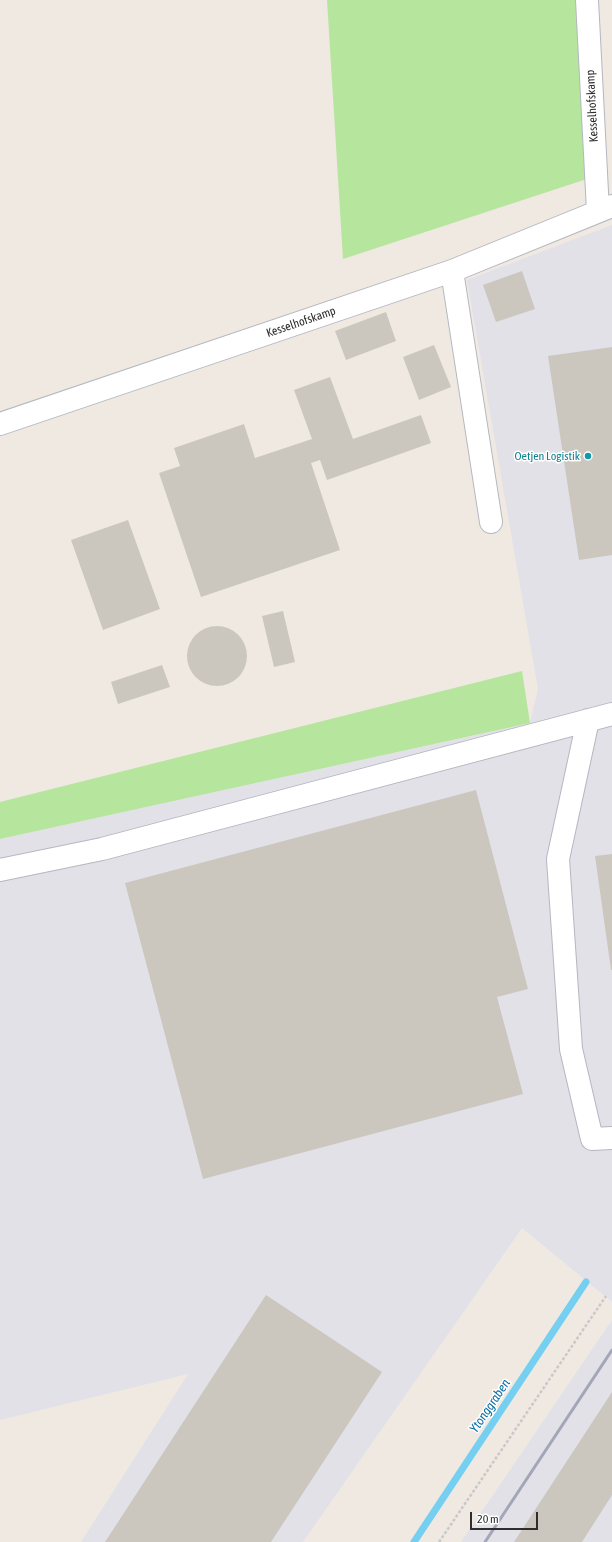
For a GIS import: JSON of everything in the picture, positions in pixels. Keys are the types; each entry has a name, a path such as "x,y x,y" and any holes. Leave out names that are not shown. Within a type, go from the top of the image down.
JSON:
{"street":[{"name":"Kesselhofskamp","path":"0,424 452,271 605,208 587,0"},
{"path":"452,271 490,522"},
{"path":"0,870 102,848 612,714"},
{"path":"588,720 558,859 571,1049 592,1139 612,1138"}],"path":[{"path":"439,1542 606,1296"}],"shaded area":[{"path":"612,225 612,1302 522,1228 303,1542 81,1542 188,1374 0,1420 0,839 530,723 538,689 467,280"},
{"path":"612,1320 612,1542 461,1542"}],"green space":[{"path":"327,0 587,0 596,176 343,259"},
{"path":"522,671 530,723 0,839 0,802"}],"building":[{"path":"522,271 535,309 496,322 483,285"},
{"path":"386,312 396,341 346,360 335,331"},
{"path":"434,345 451,387 419,400 403,357"},
{"name":"Oetjen Logistik","path":"612,347 612,555 579,560 548,356"},
{"path":"330,377 353,439 421,415 431,443 327,480 320,460 311,463 340,550 201,597 159,473 180,466 174,448 244,424 255,458 312,439 294,390"},
{"path":"128,520 160,609 103,630 71,540"},
{"path":"283,611 295,662 274,667 262,616"},
{"path":"211,626 223,626 239,634 245,644 247,656 245,668 239,678 223,686 211,686 195,678 187,662 187,650 195,634"},
{"path":"162,665 170,687 118,704 111,682"},
{"path":"476,790 528,989 497,997 523,1094 203,1179 125,883"},
{"path":"612,854 612,970 611,970 595,856"},
{"path":"266,1295 382,1372 271,1542 105,1542"},
{"path":"612,1392 612,1495 582,1542 514,1542"}],"waterway":[{"name":"Ytonggraben","path":"414,1542 586,1282"}],"railway":[{"path":"485,1542 612,1350"}],"place":[{"name":"Oetjen Logistik","path":"588,456"}]}
